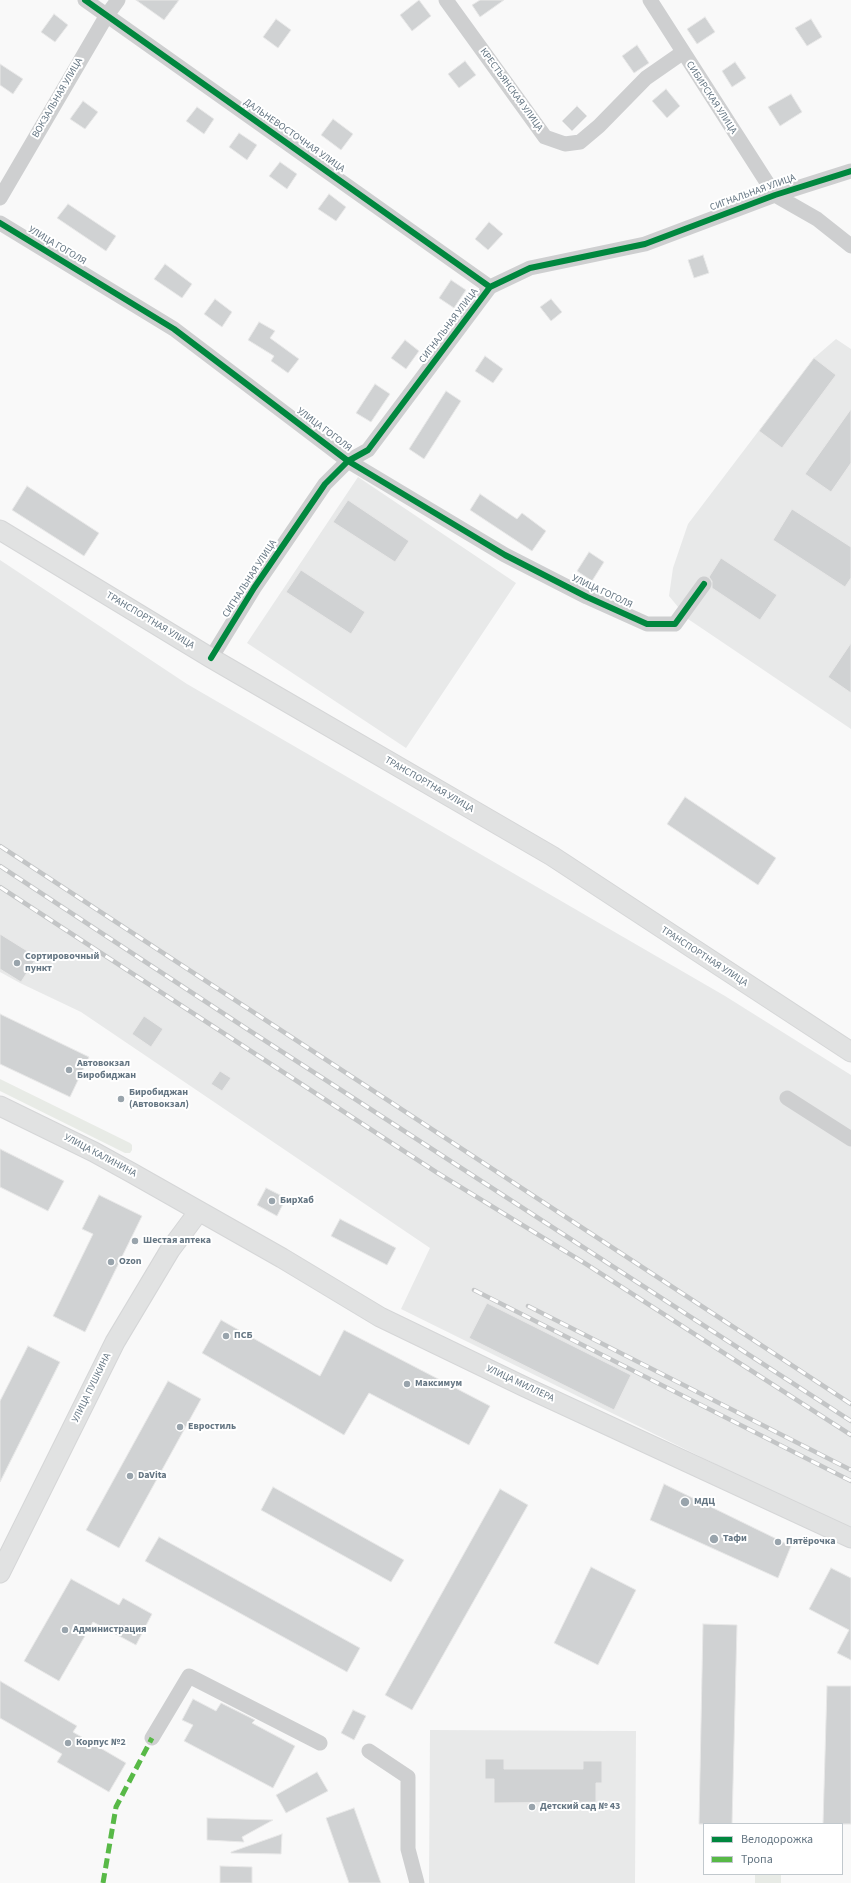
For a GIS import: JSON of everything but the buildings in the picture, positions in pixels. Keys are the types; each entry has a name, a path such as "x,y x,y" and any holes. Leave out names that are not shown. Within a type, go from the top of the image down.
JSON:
{"main road":[{"name":"ТРАНСПОРТНАЯ УЛИЦА","path":"0,530 211,658 552,856 851,1052"},
{"name":"УЛИЦА КАЛИНИНА","path":"0,1106 94,1152 199,1211"},
{"name":"УЛИЦА МИЛЛЕРА","path":"199,1211 282,1258 380,1317 525,1387 851,1538"},
{"name":"УЛИЦА ПУШКИНА","path":"0,1573 115,1342 170,1250 199,1211"}],"street":[{"name":"ДАЛЬНЕВОСТОЧНАЯ УЛИЦА","path":"86,0 490,287"},
{"name":"ВОКЗАЛЬНАЯ УЛИЦА","path":"0,198 107,15 118,0"},
{"name":"КРЕСТЬЯНСКАЯ УЛИЦА","path":"446,0 546,137 565,144 580,142 599,126 646,78 682,53"},
{"name":"СИБИРСКАЯ УЛИЦА","path":"650,0 682,53 774,195"},
{"name":"СИГНАЛЬНАЯ УЛИЦА","path":"211,658 254,588 325,484 348,461 368,450 490,287 530,268 645,244 774,195 851,171"},
{"path":"774,195 817,219 851,246"},
{"name":"УЛИЦА ГОГОЛЯ","path":"0,223 174,329 348,461 505,555 587,597 647,624 675,624 704,584"},
{"path":"787,1098 851,1139"},
{"path":"152,1738 189,1676 320,1744"},
{"path":"369,1752 408,1777 408,1849 417,1883"}],"shaded area":[{"path":"836,339 851,349 851,729 688,619 669,596 673,568 688,524 814,358"},
{"path":"358,477 516,583 406,748 247,643"},
{"path":"0,560 187,684 725,996 851,1075 851,1531 401,1309 430,1248 81,1012 0,972"},
{"path":"0,1079 130,1143 132,1145 132,1150 130,1153 125,1153 0,1091"},
{"name":"Детский сад № 43","path":"430,1730 636,1731 635,1883 429,1883"},
{"path":"755,1875 781,1875 781,1883 755,1883"}],"railway":[{"path":"0,846 851,1404"},
{"path":"0,866 244,1027 851,1421"},
{"path":"0,887 436,1172 586,1264 851,1435"},
{"path":"474,1290 851,1481"},
{"path":"528,1306 851,1470"}],"marked path":[{"path":"103,1883 116,1807 152,1738"}],"cycle path":[{"path":"85,0 490,287"},
{"path":"211,658 254,588 325,484 348,461 368,450 490,287 530,268 645,244 775,195 851,171"},
{"path":"0,223 174,329 348,461 505,555 587,597 647,624 675,624 704,584"}],"place":[{"name":"Сортировочный пункт","path":"17,963"},
{"name":"Автовокзал Биробиджан","path":"69,1070"},
{"name":"Биробиджан (Автовокзал)","path":"121,1099"},
{"name":"БирХаб","path":"272,1201"},
{"name":"Шестая аптека","path":"135,1241"},
{"name":"Ozon","path":"111,1262"},
{"name":"ПСБ","path":"226,1336"},
{"name":"Максимум","path":"407,1384"},
{"name":"Евростиль","path":"180,1427"},
{"name":"DaVita","path":"130,1476"},
{"name":"МДЦ","path":"685,1502"},
{"name":"Тафи","path":"714,1539"},
{"name":"Пятёрочка","path":"778,1542"},
{"name":"Администрация","path":"65,1630"},
{"name":"Корпус №2","path":"68,1743"},
{"name":"Детский сад № 43","path":"532,1807"}]}
